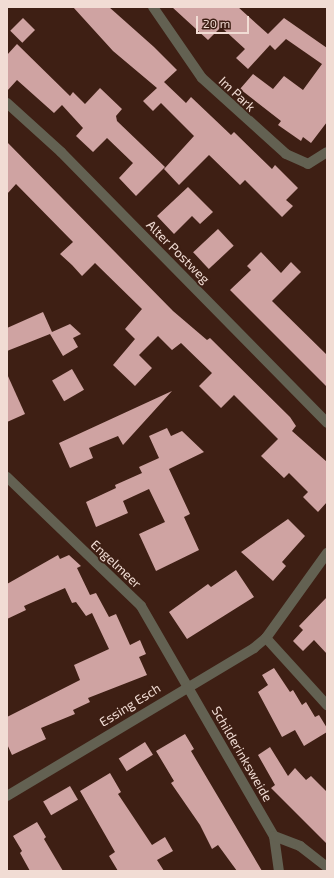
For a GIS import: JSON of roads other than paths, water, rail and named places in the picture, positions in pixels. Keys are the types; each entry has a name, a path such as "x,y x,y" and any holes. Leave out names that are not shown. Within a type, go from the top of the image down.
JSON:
{"street":[{"name":"Im Park","path":"153,7 202,78 286,154 308,164 327,152"},
{"name":"Alter Postweg","path":"7,104 61,152 327,422"},
{"name":"Engelmeer","path":"7,477 141,606 188,685"},
{"name":"Essing Esch","path":"7,796 266,638 327,553"},
{"path":"266,638 327,705"},
{"name":"Schilderinksweide","path":"188,685 274,836 279,871"},
{"path":"274,836 300,846 327,867"}]}
